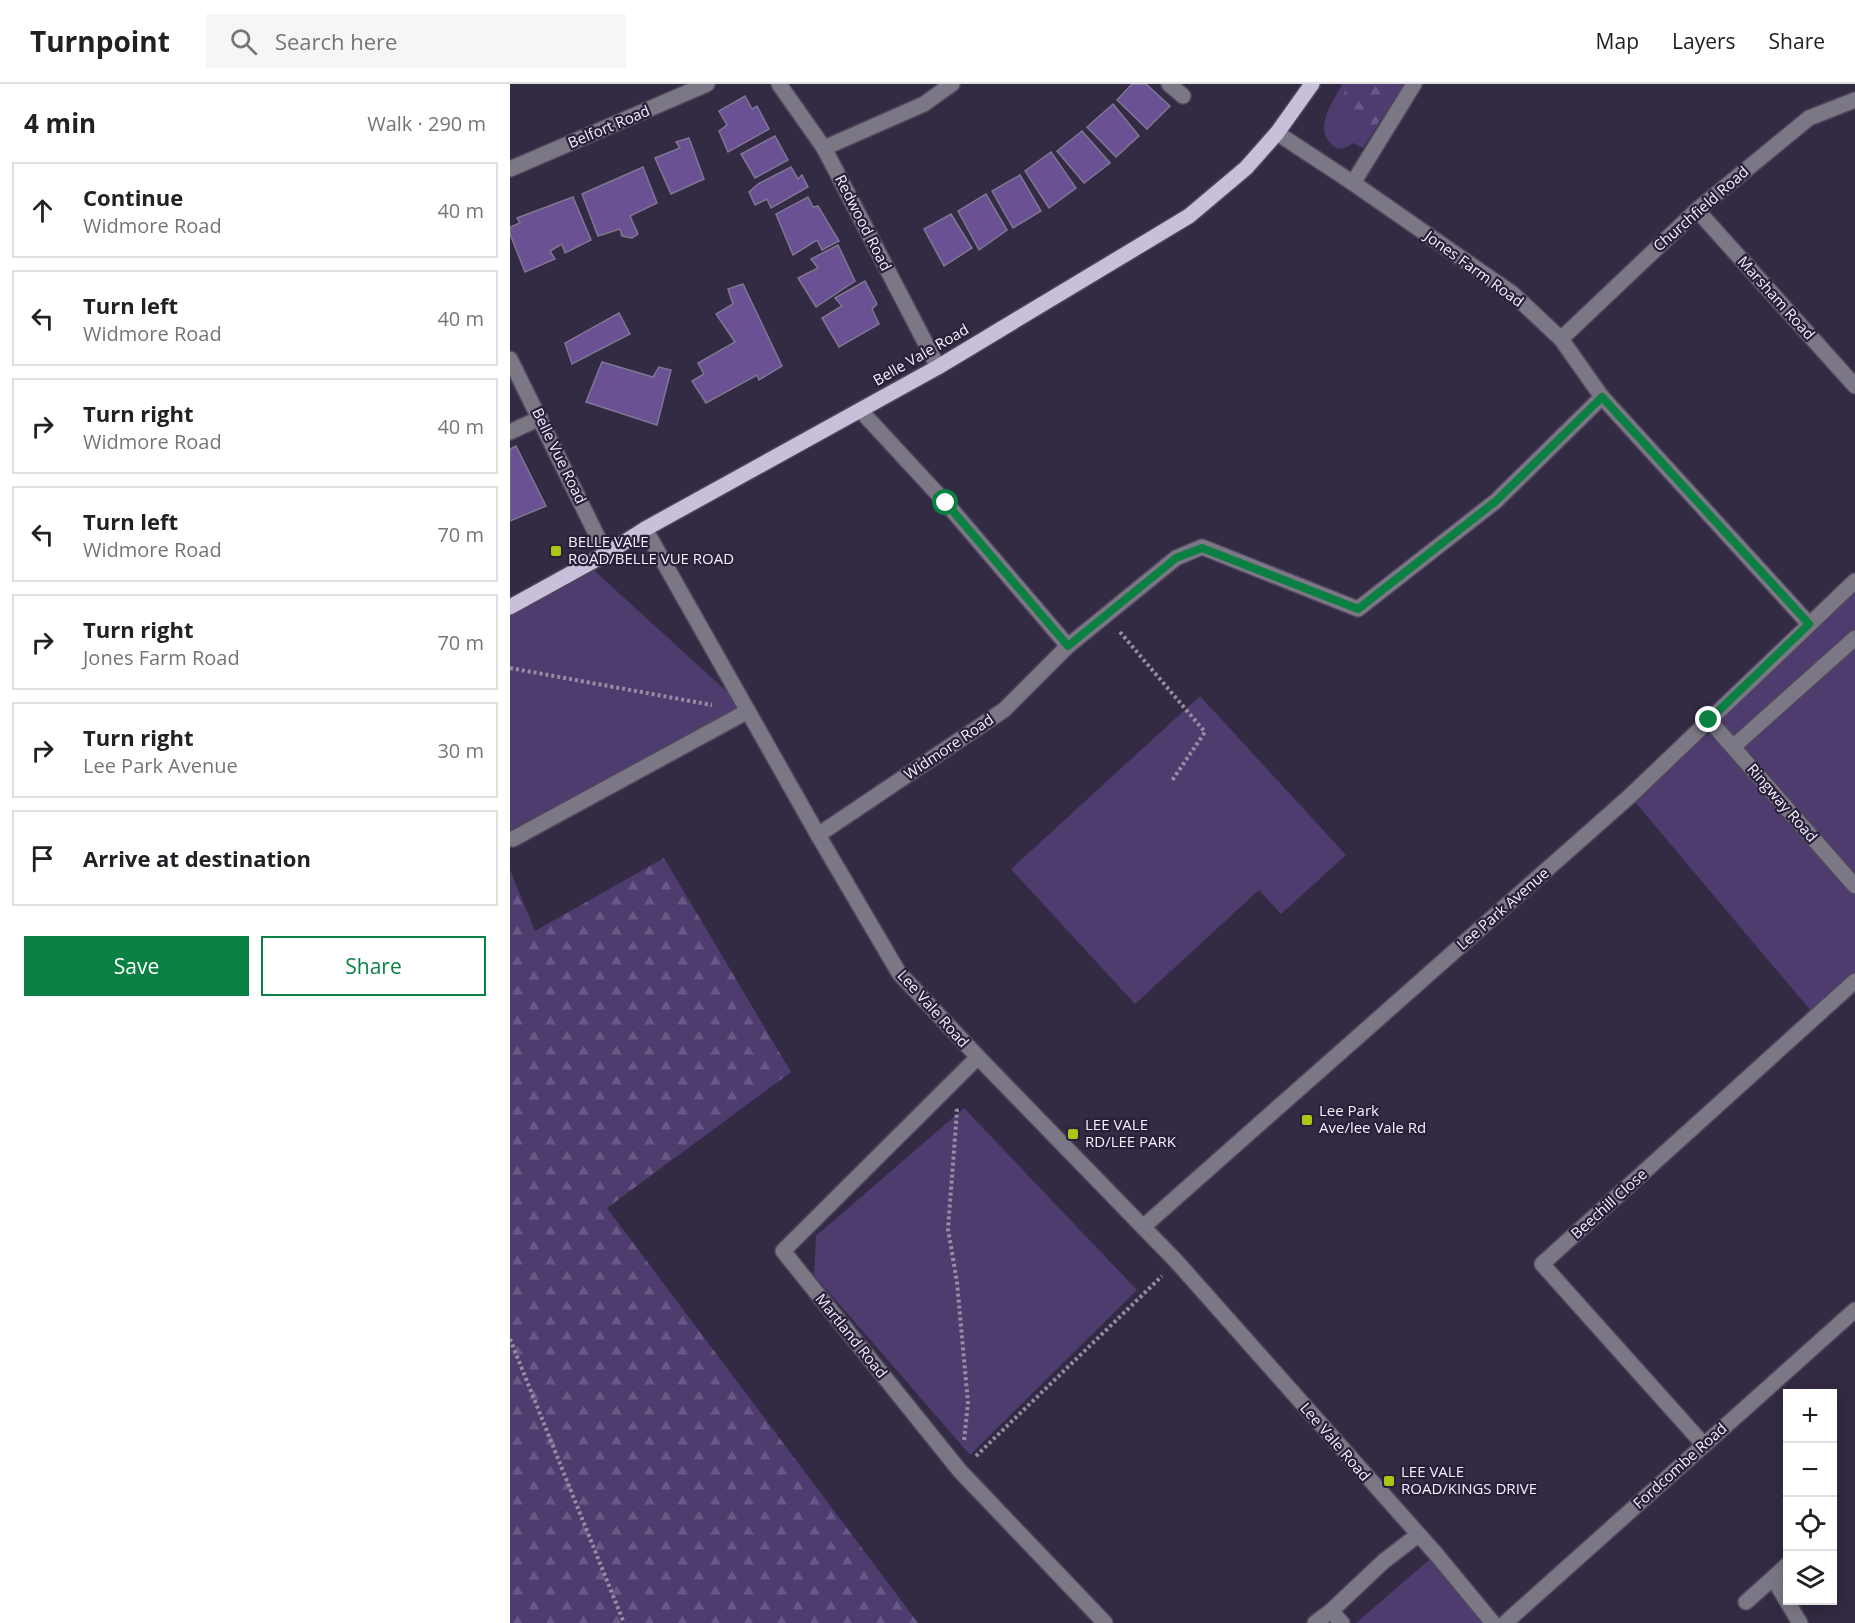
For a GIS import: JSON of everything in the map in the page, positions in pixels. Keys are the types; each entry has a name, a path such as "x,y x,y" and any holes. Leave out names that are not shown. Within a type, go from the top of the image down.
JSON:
{"main road":[{"name":"Belle Vale Road","path":"510,607 606,554 645,529 938,367 1189,216 1246,168 1277,133 1312,84"}],"street":[{"name":"Belfort Road","path":"510,169 707,84"},
{"name":"Redwood Road","path":"779,84 824,148 938,367"},
{"path":"824,148 924,104 952,84"},
{"path":"1169,84 1183,96"},
{"path":"1353,183 1414,84"},
{"name":"Churchfield Road","path":"1561,339 1697,210 1809,118 1855,100"},
{"name":"Jones Farm Road","path":"1277,133 1513,294 1561,339 1602,397 1809,624"},
{"name":"Marsham Road","path":"1697,210 1855,386"},
{"name":"Belle Vue Road","path":"510,359 606,554"},
{"name":"Widmore Road","path":"818,835 1004,710 1068,646 1176,558 1202,548 1358,609 1496,501 1602,397"},
{"path":"861,411 946,503 1068,646"},
{"path":"510,432 540,418"},
{"name":"Lee Vale Road","path":"645,529 899,973 1177,1262 1418,1535 1492,1623"},
{"name":"Lee Park Avenue","path":"1143,1227 1621,804 1855,582"},
{"path":"1733,747 1855,638"},
{"path":"513,839 748,711"},
{"name":"Ringway Road","path":"1709,720 1853,880"},
{"name":"Beechill Close","path":"1704,1445 1542,1264 1855,981"},
{"name":"Martland Road","path":"978,1057 783,1251 960,1471 1105,1623"},
{"name":"Fordcombe Road","path":"1505,1623 1855,1310"},
{"path":"1315,1623 1384,1561 1418,1535"},
{"path":"1746,1602 1783,1569"},
{"path":"1773,1578 1800,1623"},
{"path":"1331,1611 1342,1623"}],"path":[{"path":"1106,615 1205,732 1171,782"},
{"path":"510,668 748,711"},
{"path":"944,1091 957,1111 948,1229 957,1282 968,1403 960,1471"},
{"path":"960,1471 1177,1262"},
{"path":"510,1340 624,1623"}],"green space":[{"path":"1342,84 1404,84 1363,148 1353,143 1340,149 1332,145 1324,131 1326,115"},
{"path":"1347,84 1403,84 1373,131 1359,126 1340,108"},
{"path":"586,563 748,711 510,833 510,605"},
{"path":"1855,582 1855,874 1850,879 1855,886 1855,981 1816,1017 1630,796"},
{"path":"1200,696 1346,855 1281,914 1259,890 1135,1004 1011,869"},
{"path":"664,858 791,1072 607,1208 918,1623 510,1623 510,870 535,931"},
{"path":"964,1108 1137,1290 970,1455 814,1275 816,1236"},
{"path":"1436,1554 1493,1623 1356,1623"}],"building":[{"path":"1132,84 1146,84 1170,106 1147,129 1117,100"},
{"path":"745,96 752,109 757,106 769,129 728,152 719,131 727,125 719,111"},
{"path":"1113,104 1139,136 1116,157 1087,127"},
{"path":"1082,131 1110,163 1084,183 1057,151"},
{"path":"775,136 788,160 755,178 741,154"},
{"path":"689,138 704,179 671,194 655,158 680,148 676,142"},
{"path":"1051,152 1076,188 1049,208 1025,171"},
{"path":"643,167 657,203 630,216 638,234 632,238 622,236 620,229 598,236 582,194"},
{"path":"791,167 798,179 802,175 808,187 771,208 767,199 755,205 749,192 758,184"},
{"path":"1020,175 1041,211 1013,228 992,191"},
{"path":"986,194 1007,230 979,250 958,211"},
{"path":"573,197 591,240 565,253 562,244 550,251 555,259 525,272 510,234 510,227 520,223 517,218"},
{"path":"808,197 813,207 818,206 839,241 822,250 817,240 793,255 776,214"},
{"path":"951,214 972,248 944,266 924,229"},
{"path":"838,245 855,281 816,307 798,278 818,268 811,259"},
{"path":"865,281 877,304 872,309 879,324 839,347 822,318 842,306 835,298"},
{"path":"743,284 782,366 759,380 757,375 706,403 692,381 704,374 698,363 735,342 716,314 733,304 728,289"},
{"path":"619,313 630,334 572,364 565,343"},
{"path":"602,362 653,377 659,367 671,370 657,425 586,402"},
{"path":"516,446 546,506 510,521 510,449"}],"place":[{"name":"BELLE VALE ROAD/BELLE VUE ROAD","path":"556,551"},
{"name":"Lee Park Ave/lee Vale Rd","path":"1307,1120"},
{"name":"LEE VALE RD/LEE PARK","path":"1073,1134"},
{"name":"LEE VALE ROAD/KINGS DRIVE","path":"1389,1481"}],"route":[{"path":"946,503 1068,646 1176,558 1202,548 1358,609 1496,501 1602,397 1809,624 1709,720"}]}
